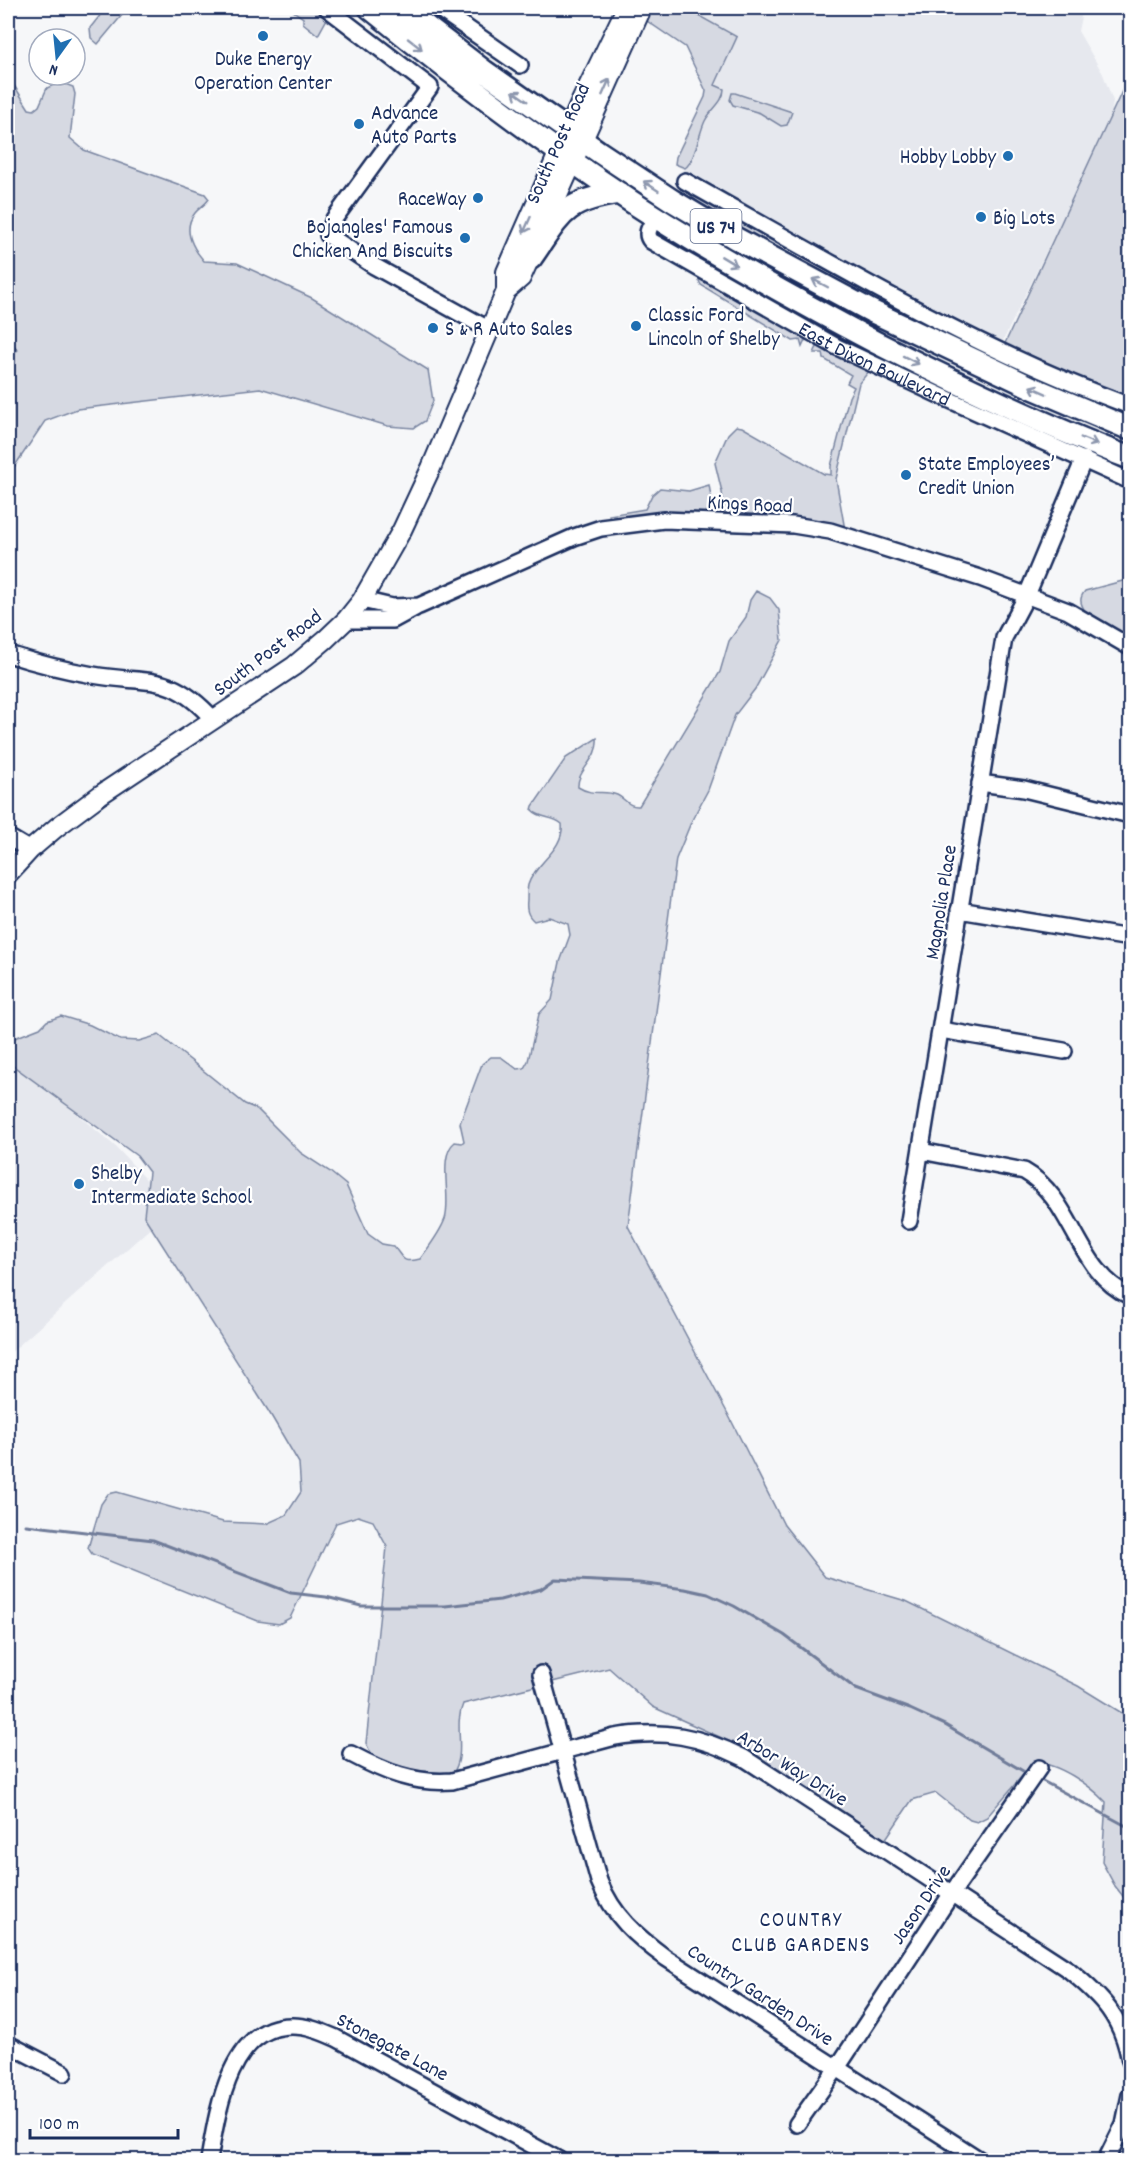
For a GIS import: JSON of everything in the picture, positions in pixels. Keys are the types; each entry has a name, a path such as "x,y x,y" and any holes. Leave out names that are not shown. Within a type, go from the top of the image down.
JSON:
{"highway":[{"name":"East Dixon Boulevard","path":"370,8 566,157 656,217 770,285 938,374 1131,458"},
{"name":"US 74","path":"413,11 484,71 673,201 735,238 871,311 1032,388 1131,429"},
{"path":"531,258 568,208 588,198 619,193"}],"main road":[{"name":"South Post Road","path":"506,291 521,278 531,258 566,157 626,8"},
{"name":"South Post Road","path":"575,135 642,8"},
{"name":"South Post Road","path":"8,874 30,850 100,795 294,666 327,639 362,600 381,569 415,503 506,291 506,272 566,157"}],"street":[{"path":"327,8 430,87 334,219 328,235 374,266 490,330"},
{"path":"438,8 520,65"},
{"path":"685,181 940,323 1026,364 1131,406"},
{"name":"East Dixon Boulevard","path":"656,217 648,232 651,241 808,331 907,381 1131,481"},
{"path":"871,311 882,291"},
{"path":"808,331 819,312"},
{"name":"Magnolia Place","path":"909,1221 1004,638 1028,595 1084,459"},
{"name":"Kings Road","path":"362,600 392,607 419,606 574,537 601,528 664,520 793,525 830,531 1028,595 1090,623 1131,647"},
{"path":"346,620 393,620 419,606"},
{"path":"8,654 53,667 95,675 165,683 186,695 214,720"},
{"path":"980,783 1024,789 1131,815"},
{"path":"8,837 30,850"},
{"path":"959,910 1131,938"},
{"path":"940,1030 1064,1051"},
{"path":"921,1150 1024,1171 1036,1178 1051,1193 1097,1269 1118,1291 1131,1296"},
{"name":"Country Garden Drive","path":"541,1674 599,1881 612,1908 624,1923 666,1958 980,2160"},
{"name":"Arbor Way Drive","path":"351,1754 399,1776 418,1781 435,1782 452,1781 637,1733 684,1736 724,1748 744,1758 1069,1970 1107,2004 1118,2021 1131,2061"},
{"name":"Jason Drive","path":"797,2124 1039,1768"},
{"name":"Stonegate Lane","path":"209,2160 222,2097 239,2055 258,2037 290,2026 313,2029 336,2038 559,2160"},
{"path":"8,2044 64,2073"},
{"path":"1106,2160 1124,2124 1131,2095"}],"shaded area":[{"path":"106,8 128,8 98,44 91,38 90,28"},
{"path":"289,8 317,8 328,17 318,35 303,23 303,18"},
{"path":"648,8 1083,8 1078,31 1103,74 1113,101 1111,118 1002,343 999,344 911,302 709,188 675,164 706,91 685,47 647,21"},
{"path":"648,8 685,8 737,37 715,85 724,89 722,98 705,121 694,153 685,168 675,164 676,157 706,91 685,47 647,21"},
{"path":"1130,74 1130,406 1001,352"},
{"path":"8,76 29,109 34,110 39,106 47,88 73,87 75,94 70,138 84,150 205,194 209,199 197,211 189,225 192,244 204,261 237,263 312,298 428,370 433,401 425,421 414,428 388,426 260,388 77,409 45,421 8,476"},
{"path":"732,93 792,112 787,125 781,126 760,113 733,105 730,100"},
{"path":"693,192 871,295 865,298 725,224 691,196"},
{"path":"700,278 807,336 802,347 800,340 793,341 701,285"},
{"path":"818,345 823,345 871,369 859,383 836,479 845,530 727,516 715,463 728,434 736,426 742,427 824,474 831,475 831,466 849,397 854,387 847,383 851,375 824,359 823,353 814,353"},
{"path":"709,485 710,506 702,515 610,519 609,515 645,509 652,495 660,488 689,491"},
{"path":"1130,579 1130,641 1085,611 1081,601 1085,591"},
{"path":"756,591 770,598 779,610 782,640 755,689 735,715 708,790 692,820 676,859 628,1226 784,1525 825,1577 906,1601 1078,1686 1130,1718 1130,1905 1115,1886 1102,1862 1106,1802 1092,1789 1062,1770 1042,1763 1033,1763 987,1817 977,1822 970,1820 936,1793 912,1800 885,1840 733,1743 653,1707 609,1668 463,1704 459,1721 459,1757 453,1773 431,1776 412,1774 374,1760 366,1743 387,1547 373,1521 358,1516 336,1523 290,1618 279,1624 258,1621 92,1554 88,1548 101,1504 108,1494 117,1492 223,1522 266,1524 286,1515 301,1492 299,1463 144,1216 149,1172 137,1156 8,1062 8,1038 12,1039 40,1028 47,1021 61,1016 90,1025 120,1040 139,1041 159,1035 245,1104 257,1109 301,1153 346,1185 368,1234 382,1244 393,1246 406,1260 420,1259 445,1219 447,1157 455,1142 464,1141 460,1123 482,1064 491,1057 501,1057 517,1069 524,1068 528,1061 539,1014 552,1000 560,962 570,935 568,924 549,917 534,921 528,912 527,889 531,877 554,849 562,833 562,824 535,813 532,810 533,806 566,758 597,738 595,752 581,775 578,787 589,792 612,793 632,805 639,806 720,672 729,641 746,617 750,600"},
{"name":"Shelby Intermediate School","path":"8,1056 116,1147 173,1208 8,1355"}],"waterway":[{"path":"8,340 17,350"},
{"path":"26,1525 153,1540 291,1593 326,1597 361,1606 445,1606 500,1600 541,1589 555,1579 639,1583 708,1594 784,1635 856,1689 945,1725 1028,1774"},
{"path":"1037,1778 1130,1828"}],"place":[{"name":"Duke Energy Operation Center","path":"263,36"},
{"name":"Advance Auto Parts","path":"359,124"},
{"name":"Hobby Lobby","path":"1008,156"},
{"name":"RaceWay","path":"478,198"},
{"name":"Big Lots","path":"981,217"},
{"name":"Bojangles' Famous Chicken And Biscuits","path":"465,238"},
{"name":"Classic Ford Lincoln of Shelby","path":"636,326"},
{"name":"S & R Auto Sales","path":"433,328"},
{"name":"State Employees’ Credit Union","path":"906,475"},
{"name":"Shelby Intermediate School","path":"79,1184"}],"district":[{"name":"COUNTRY CLUB GARDENS","path":"801,1931"}]}
